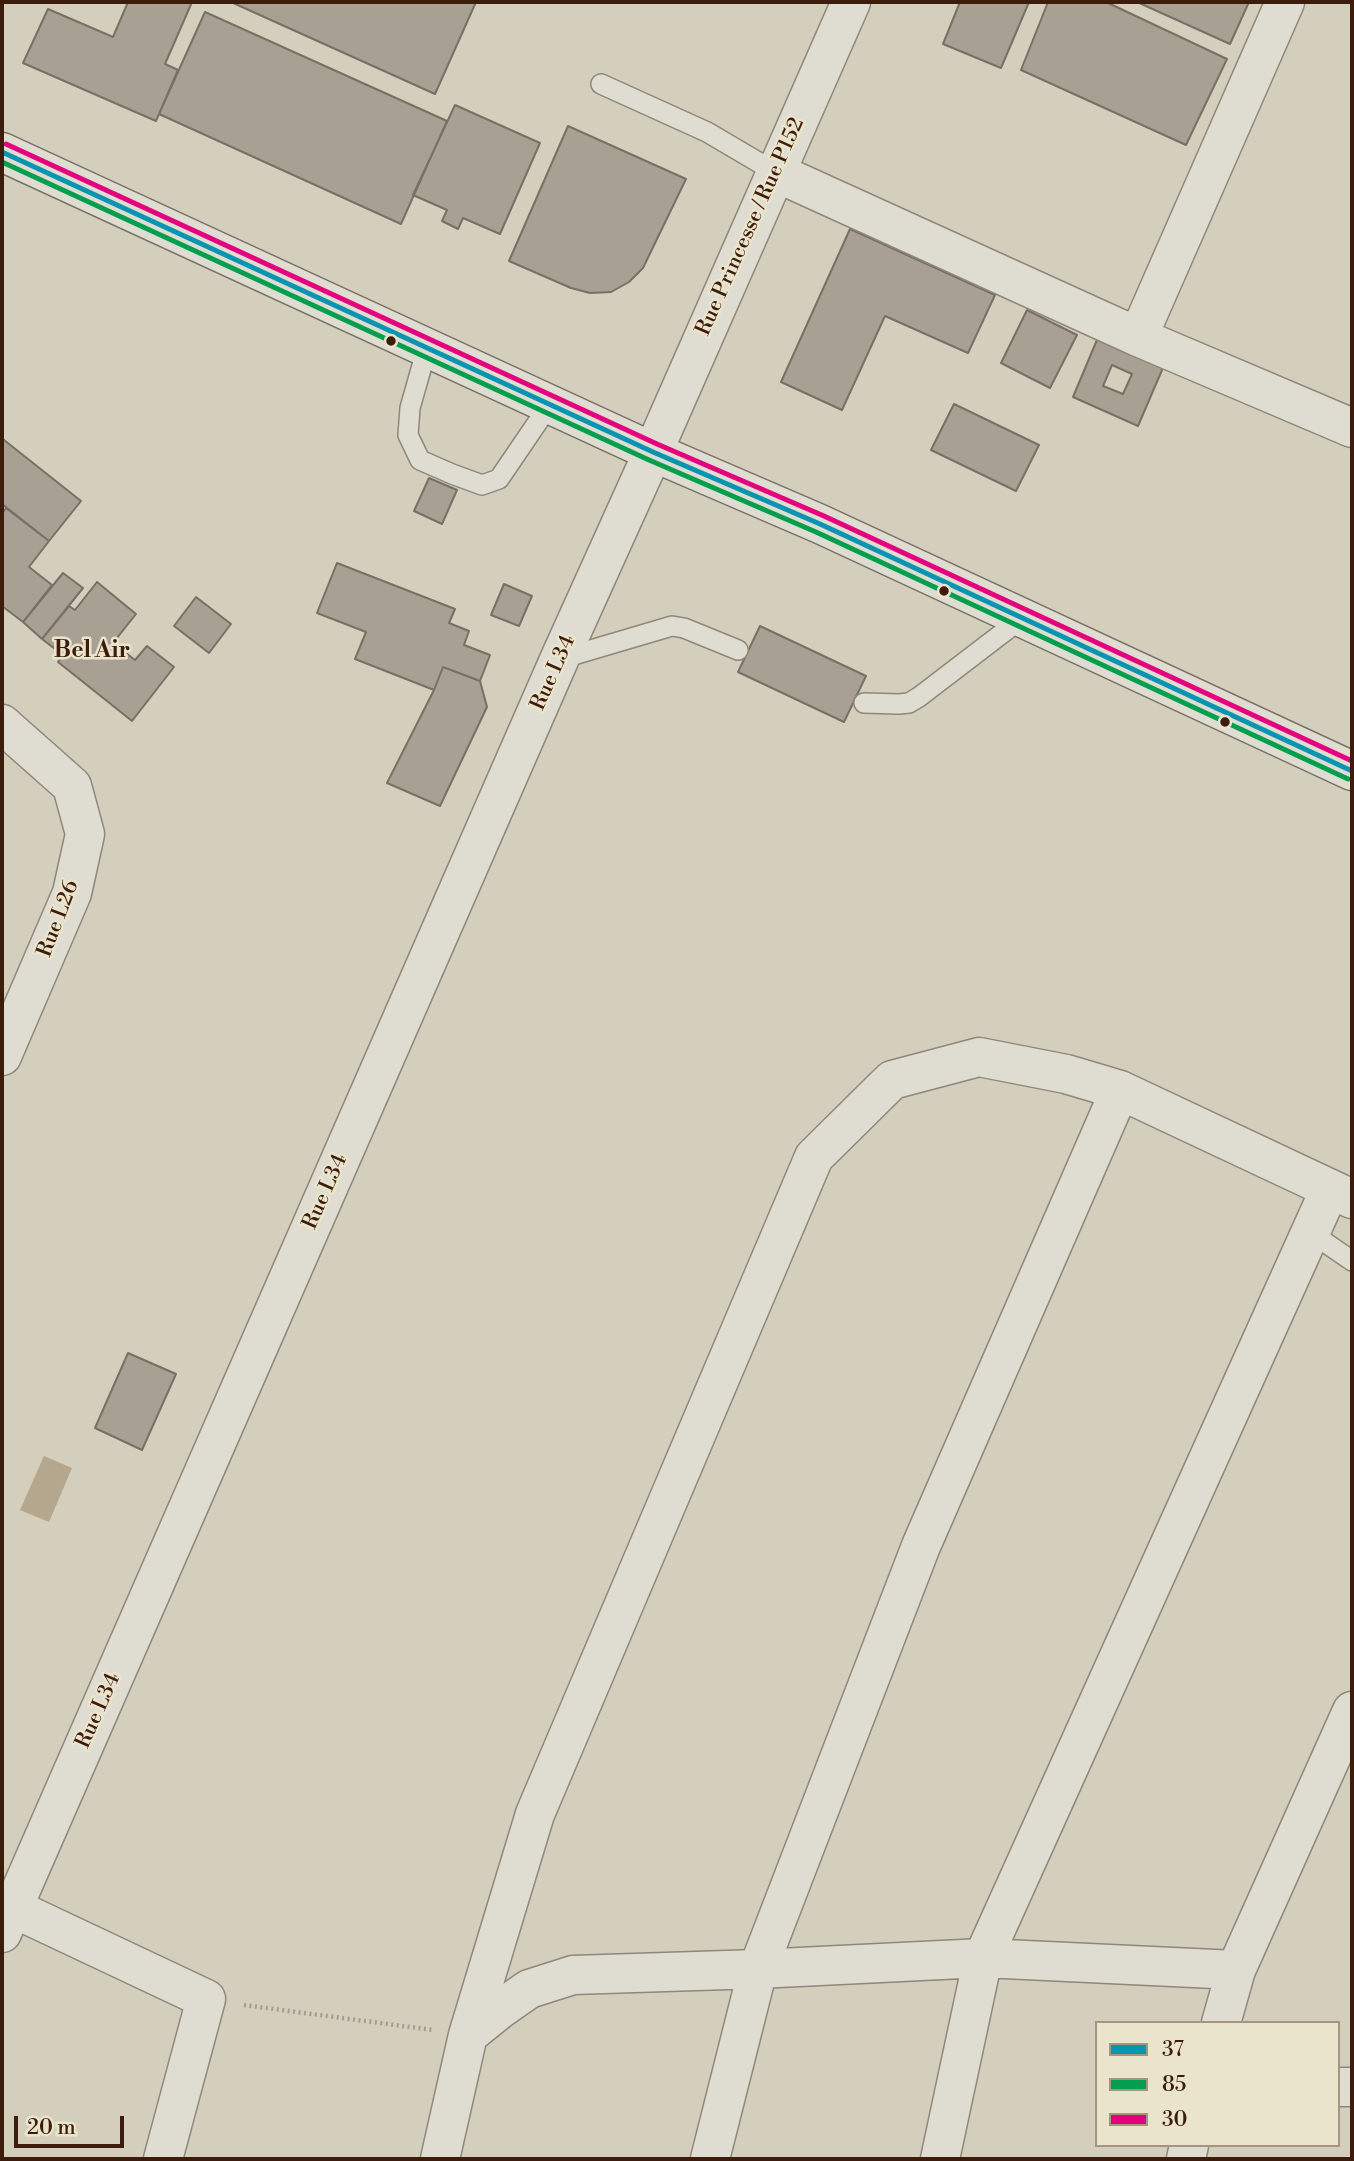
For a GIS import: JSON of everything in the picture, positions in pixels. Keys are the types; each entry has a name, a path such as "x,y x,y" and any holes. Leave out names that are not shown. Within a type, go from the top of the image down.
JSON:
{"street":[{"name":"Rue Princesse / Rue P152","path":"653,452 851,2"},
{"path":"1138,337 1285,2"},
{"path":"2,152 653,452 820,524 1352,771"},
{"path":"775,172 1138,337 1352,428"},
{"name":"Rue L34","path":"7,1920 559,660 653,452"},
{"name":"Rue L26","path":"2,724 72,786 85,834 72,894 2,1056"},
{"path":"440,2159 468,2035 535,1814 814,1157 892,1080 979,1057 1066,1074 1120,1090 1341,1194 1310,1232 983,1958 940,2159"},
{"path":"709,2159 758,1969 921,1546 1120,1090"},
{"path":"1222,2021 1237,1970 1352,1712"},
{"path":"7,1920 206,1999 163,2159"},
{"path":"468,2035 529,1989 573,1975 983,1958 1237,1970"}],"lane":[{"path":"601,84 707,132 775,172"},
{"path":"427,348 410,408 408,435 420,460 482,485 499,479 550,404"},
{"path":"864,703 899,704 919,698 1021,619"},
{"path":"559,660 672,626 684,628 738,650"},
{"path":"1310,1232 1352,1261"}],"path":[{"path":"263,2007 468,2035"}],"shaded area":[{"path":"44,1456 72,1468 49,1522 20,1510"}],"building":[{"path":"128,2 192,2 165,64 178,70 156,121 23,63 48,9 113,37"},
{"path":"231,2 476,2 435,94"},
{"path":"960,2 1029,2 1001,68 943,44"},
{"path":"1048,2 1106,2 1227,59 1186,145 1021,70"},
{"path":"1137,2 1249,2 1230,44"},
{"path":"205,12 447,121 401,224 159,114"},
{"path":"455,105 540,143 500,234 463,218 458,229 442,221 447,210 413,195"},
{"path":"568,126 686,179 643,268 629,282 611,292 590,293 571,288 509,261"},
{"path":"850,229 995,295 968,353 885,316 842,410 781,382"},
{"path":"1027,310 1077,335 1050,388 1001,363"},
{"path":"1099,335 1165,363 1138,426 1073,397","holes":["1112,365 1132,374 1123,394 1103,386"]},
{"path":"954,404 1039,445 1016,491 931,450"},
{"path":"4,440 81,501 49,541 2,504"},
{"path":"429,478 457,490 442,524 414,511"},
{"path":"6,508 49,541 29,567 52,585 23,622 2,606 2,514"},
{"path":"337,563 455,609 449,623 469,631 464,645 490,655 480,681 443,667 434,690 355,659 366,632 317,613"},
{"path":"63,573 83,588 42,639 23,622"},
{"path":"97,582 136,614 113,643 135,660 147,646 174,667 132,721 58,662 63,655 42,639 69,606 75,610"},
{"path":"504,584 532,596 519,626 491,615"},
{"path":"196,597 231,624 209,653 174,626"},
{"path":"760,626 866,676 844,722 738,672"},
{"path":"443,667 480,681 487,707 440,806 387,783"},
{"path":"128,1353 176,1374 142,1450 95,1428"}],"transit line":[{"name":"30","path":"6,144 657,444 824,516 1352,761"},
{"name":"37","path":"2,152 653,452 820,524 1352,771"},
{"name":"85","path":"2,162 649,460 816,532 1348,779"}],"district":[{"name":"Bel Air","path":"92,651"}]}
